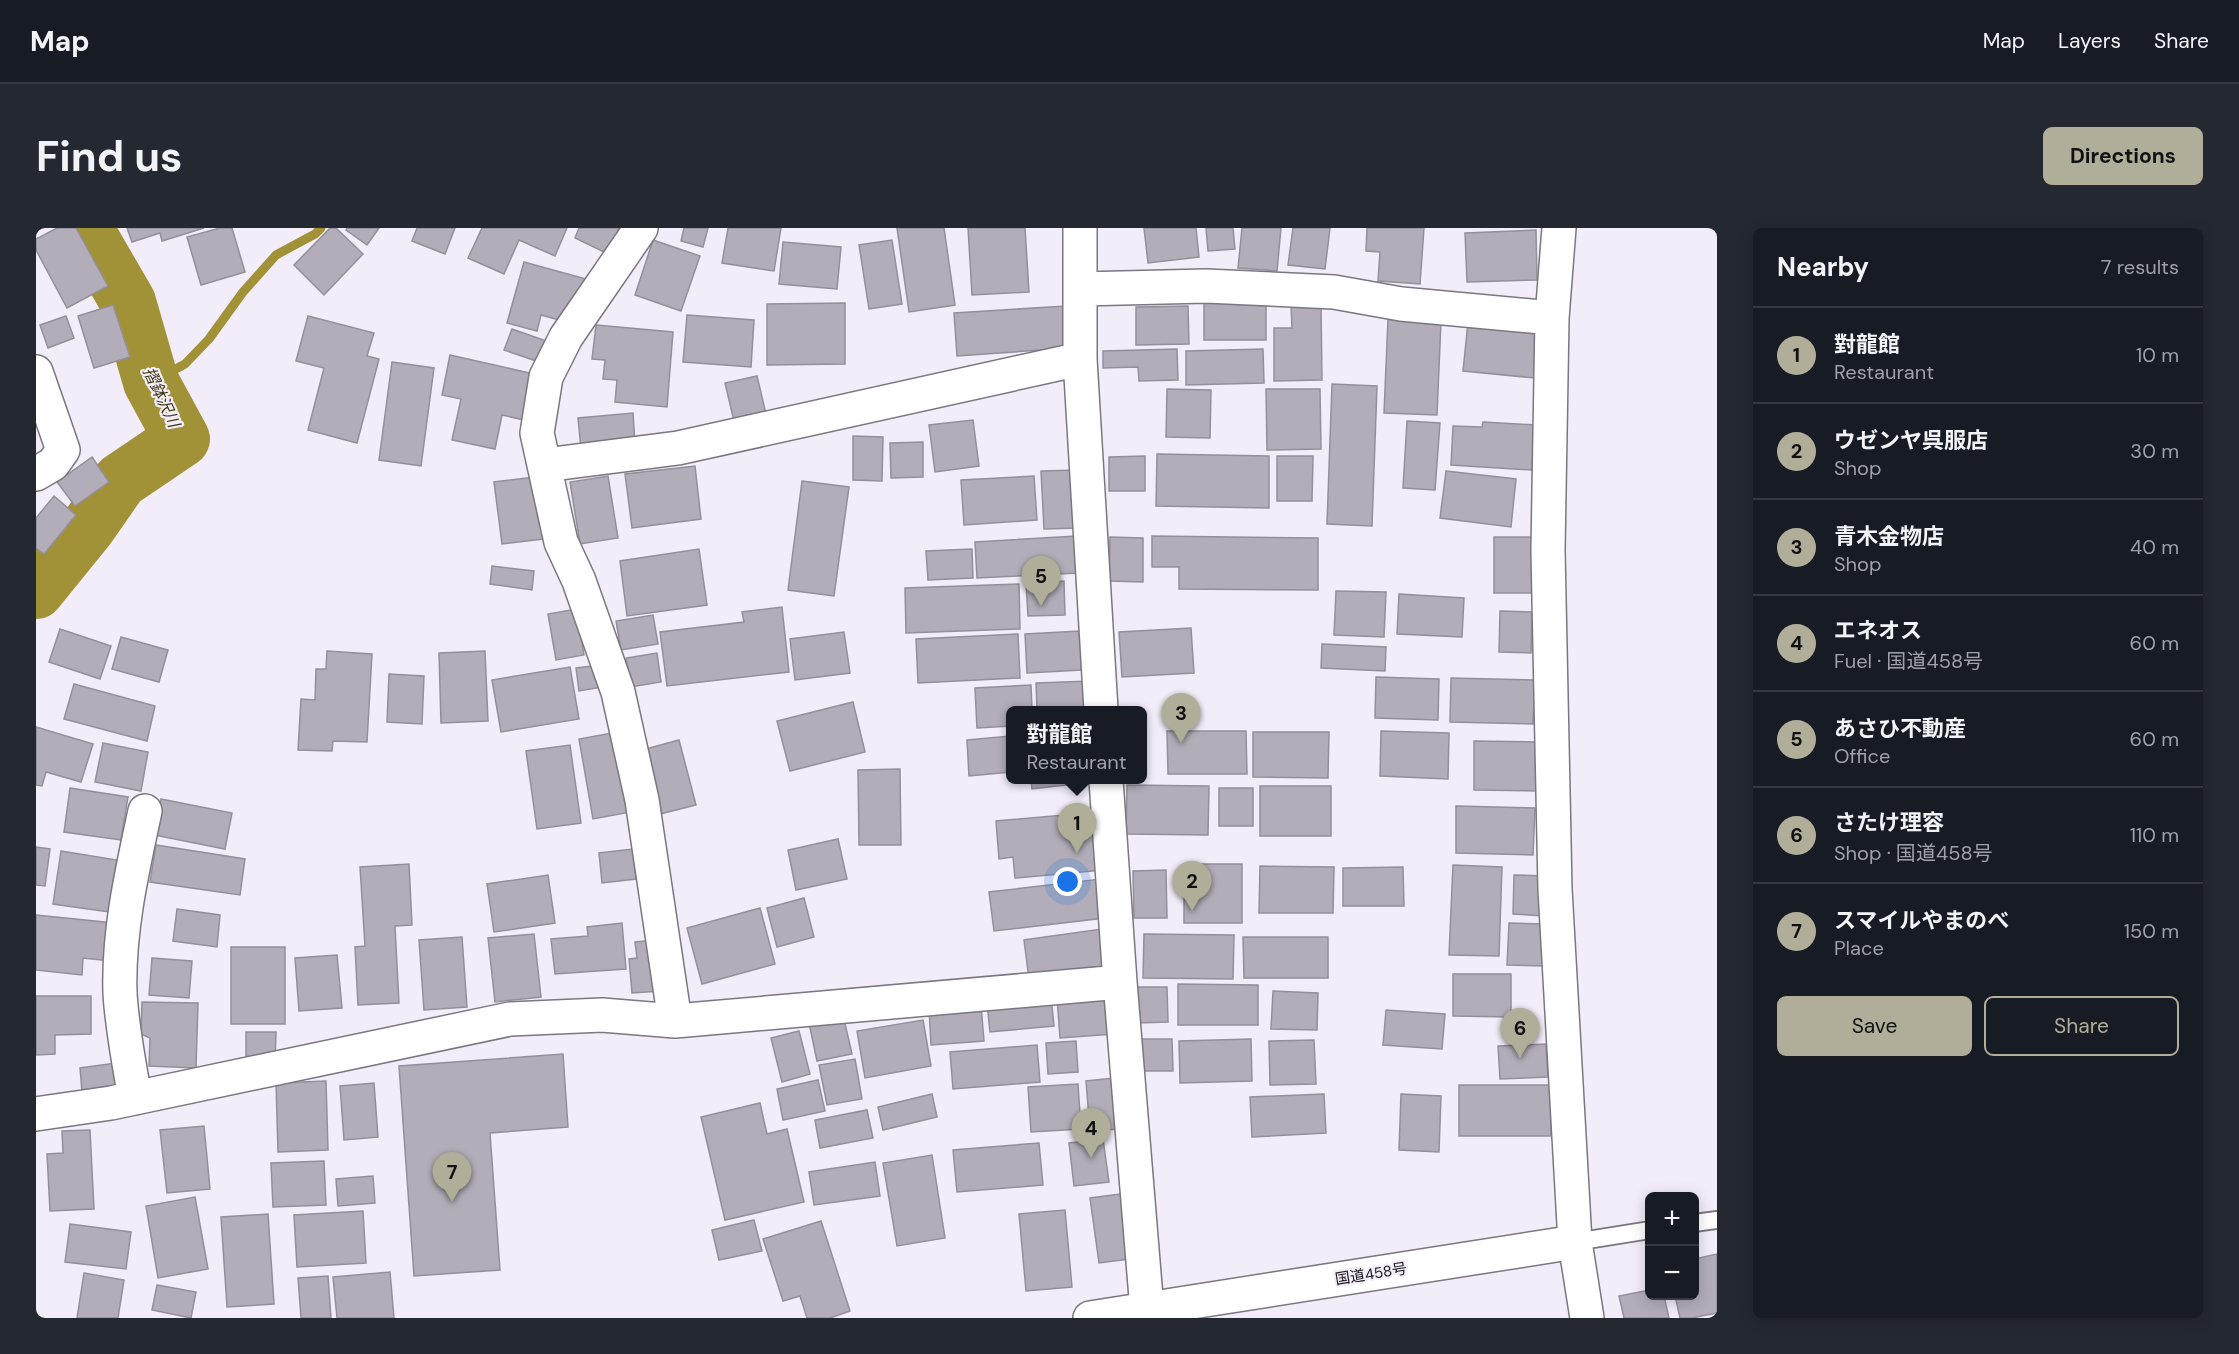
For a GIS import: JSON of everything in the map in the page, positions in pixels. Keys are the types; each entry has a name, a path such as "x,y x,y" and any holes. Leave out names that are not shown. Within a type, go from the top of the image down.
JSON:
{"main road":[{"path":"641,228 566,337 546,377 537,433 561,542 579,581 618,692 642,800 675,1021"},
{"path":"1080,228 1080,359 1101,706"},
{"path":"1559,228 1552,318 1548,550 1555,889 1575,1242 1587,1318"},
{"path":"1080,289 1206,286 1334,292 1401,304 1552,318"},
{"path":"545,465 678,448 1080,359"},
{"path":"36,372 63,450 53,464 36,474"},
{"path":"1106,784 1147,1310"},
{"path":"135,1098 120,993 127,896 145,811"},
{"path":"36,1114 135,1098 510,1019 602,1015 675,1021 1120,982"},
{"name":"国道458号","path":"1090,1318 1575,1242"}],"lane":[{"path":"1699,1222 1717,1220"},
{"path":"1575,1242 1645,1231"}],"building":[{"path":"57,228 76,228 108,286 67,308 36,250 36,239"},
{"path":"127,228 204,228 162,241 160,233 132,242"},
{"path":"220,228 232,228 245,272 201,285 187,237"},
{"path":"330,228 336,228 363,254 324,295 294,265"},
{"path":"347,228 379,228 367,245 346,230"},
{"path":"417,228 455,228 445,254 412,241"},
{"path":"482,228 567,228 555,256 519,240 504,274 468,258"},
{"path":"579,228 619,228 608,254 575,238"},
{"path":"684,228 708,228 703,247 681,241"},
{"path":"728,228 781,228 774,271 722,263"},
{"path":"897,228 944,228 955,305 909,312"},
{"path":"968,228 1025,228 1029,292 972,295"},
{"path":"1144,228 1196,228 1199,257 1148,263"},
{"path":"1206,228 1233,228 1235,249 1208,251"},
{"path":"1242,228 1281,228 1277,271 1238,268"},
{"path":"1293,228 1330,228 1325,269 1288,265"},
{"path":"1367,228 1424,228 1420,284 1378,281 1380,252 1366,251"},
{"path":"1536,230 1537,280 1467,282 1465,233"},
{"path":"653,240 700,256 681,311 635,295"},
{"path":"892,240 902,304 869,309 859,245"},
{"path":"783,242 841,247 837,289 779,284"},
{"path":"524,262 586,279 574,324 541,315 537,331 507,323"},
{"path":"1266,300 1266,340 1204,340 1204,301"},
{"path":"845,303 845,364 767,365 767,304"},
{"path":"113,305 130,357 94,368 78,316"},
{"path":"1066,306 1069,348 957,356 954,313"},
{"path":"1188,306 1189,344 1136,345 1136,307"},
{"path":"1291,306 1321,306 1322,380 1274,381 1274,328 1292,328"},
{"path":"687,315 754,320 751,367 683,362"},
{"path":"66,316 74,338 48,348 40,325"},
{"path":"308,316 374,333 367,356 379,359 357,443 308,430 324,368 296,361"},
{"path":"1388,319 1441,321 1437,415 1384,413"},
{"path":"1468,322 1540,329 1535,378 1463,371"},
{"path":"596,325 673,332 667,407 615,402 617,380 603,379 605,360 592,359"},
{"path":"512,329 549,342 542,363 504,350"},
{"path":"1177,349 1178,380 1139,381 1138,367 1103,368 1103,351"},
{"path":"1263,349 1264,383 1186,385 1186,351"},
{"path":"450,355 534,374 524,420 502,415 495,449 452,440 461,399 442,395"},
{"path":"392,362 434,368 421,466 379,460"},
{"path":"757,376 766,414 734,421 725,383"},
{"path":"1332,384 1377,386 1372,526 1327,524"},
{"path":"1167,389 1211,390 1210,438 1166,437"},
{"path":"1266,389 1320,389 1321,449 1267,450"},
{"path":"633,413 635,444 581,449 578,418"},
{"path":"973,420 979,466 935,472 929,425"},
{"path":"1407,421 1440,423 1435,490 1403,488"},
{"path":"1483,422 1535,425 1532,470 1451,465 1453,426 1482,427"},
{"path":"853,436 883,437 882,481 853,480"},
{"path":"923,442 923,477 891,478 890,443"},
{"path":"1157,454 1269,456 1269,508 1156,506"},
{"path":"1145,456 1145,491 1109,491 1109,457"},
{"path":"1277,456 1313,456 1312,501 1277,501"},
{"path":"92,457 109,482 75,506 57,482"},
{"path":"695,466 701,519 632,528 625,474"},
{"path":"1078,470 1080,528 1044,529 1041,471"},
{"path":"1446,471 1516,479 1511,527 1440,518"},
{"path":"608,476 618,538 580,544 570,482"},
{"path":"1034,476 1037,520 964,525 961,480"},
{"path":"535,477 543,539 502,544 494,482"},
{"path":"802,481 849,487 834,596 788,590"},
{"path":"54,496 76,515 44,554 36,548 36,518"},
{"path":"1076,536 1078,573 977,578 975,542"},
{"path":"1152,536 1318,538 1318,590 1179,589 1179,567 1152,567"},
{"path":"1110,537 1143,538 1143,582 1109,581"},
{"path":"1494,537 1538,537 1538,593 1494,593"},
{"path":"699,549 707,605 627,616 620,561"},
{"path":"972,549 973,578 928,580 926,551"},
{"path":"492,566 534,571 532,590 490,584"},
{"path":"1064,581 1065,615 1028,616 1026,583"},
{"path":"1019,584 1020,629 906,633 905,588"},
{"path":"1336,591 1386,592 1384,637 1334,635"},
{"path":"1399,594 1464,598 1462,637 1397,634"},
{"path":"782,607 789,672 667,686 660,632 744,622 742,612"},
{"path":"576,609 584,655 556,660 548,614"},
{"path":"1500,611 1532,612 1531,653 1499,652"},
{"path":"653,615 658,644 621,650 616,621"},
{"path":"1191,628 1194,673 1122,677 1119,632"},
{"path":"60,629 111,646 100,679 49,662"},
{"path":"1080,631 1082,670 1027,673 1025,634"},
{"path":"844,632 850,673 795,680 790,639"},
{"path":"1018,634 1020,678 918,683 916,639"},
{"path":"121,637 168,650 159,682 112,669"},
{"path":"1322,644 1386,647 1385,671 1321,668"},
{"path":"327,651 372,654 367,742 333,741 332,751 298,750 301,699 315,700 316,669 326,669"},
{"path":"485,651 488,721 441,723 439,653"},
{"path":"657,653 661,682 631,687 626,658"},
{"path":"600,665 603,687 579,691 576,668"},
{"path":"570,667 579,719 501,732 492,680"},
{"path":"389,674 424,676 422,724 387,722"},
{"path":"1376,677 1439,679 1438,720 1375,718"},
{"path":"1451,678 1535,680 1533,724 1450,722"},
{"path":"1090,681 1091,706 1037,706 1036,683"},
{"path":"74,684 155,706 147,741 64,719"},
{"path":"1031,685 1032,706 1006,706 1006,726 977,728 975,688"},
{"path":"853,702 865,752 790,771 777,721"},
{"path":"36,727 93,744 81,782 46,772 42,786 36,785"},
{"path":"1167,731 1246,731 1247,774 1168,774"},
{"path":"1381,731 1449,733 1448,779 1380,776"},
{"path":"617,732 631,812 593,819 579,739"},
{"path":"1253,732 1329,732 1328,778 1253,777"},
{"path":"1006,736 1006,772 969,776 967,740"},
{"path":"679,740 696,805 660,814 642,750"},
{"path":"1474,741 1538,742 1538,791 1474,790"},
{"path":"103,743 148,752 141,791 95,782"},
{"path":"570,745 581,823 537,829 526,751"},
{"path":"900,769 901,845 859,845 858,770"},
{"path":"1031,784 1066,785 1032,789"},
{"path":"1127,785 1209,786 1208,835 1126,834"},
{"path":"1260,786 1331,786 1331,836 1260,836"},
{"path":"70,788 128,797 121,840 64,832"},
{"path":"1219,788 1253,788 1253,826 1219,826"},
{"path":"161,799 232,813 225,849 154,835"},
{"path":"1456,806 1535,808 1533,855 1456,853"},
{"path":"1098,812 1103,870 1015,878 1013,857 999,859 996,821"},
{"path":"838,839 847,879 796,890 788,850"},
{"path":"156,845 245,859 240,895 150,882"},
{"path":"36,847 50,849 45,886 36,885"},
{"path":"633,849 636,879 602,883 599,853"},
{"path":"61,851 117,860 109,912 53,904"},
{"path":"409,864 412,925 395,926 399,1003 358,1005 355,947 365,946 360,867"},
{"path":"1184,864 1242,864 1242,923 1184,923"},
{"path":"1453,865 1502,867 1499,956 1449,955"},
{"path":"1260,866 1334,867 1333,913 1259,913"},
{"path":"1403,867 1404,906 1343,906 1343,868"},
{"path":"1166,870 1167,918 1134,918 1133,871"},
{"path":"548,875 555,923 494,932 487,884"},
{"path":"1514,875 1546,876 1545,916 1513,914"},
{"path":"1101,879 1105,918 994,931 989,892"},
{"path":"804,898 814,937 777,947 767,908"},
{"path":"760,908 775,964 702,984 687,928"},
{"path":"177,909 220,915 217,947 173,941"},
{"path":"36,915 114,923 110,961 83,958 82,975 36,970"},
{"path":"622,923 626,969 555,974 551,939 588,936 587,927"},
{"path":"1509,923 1547,924 1546,966 1507,965"},
{"path":"1102,929 1108,969 1029,979 1024,940"},
{"path":"534,934 541,997 495,1002 488,938"},
{"path":"1144,934 1234,935 1233,979 1143,978"},
{"path":"462,937 467,1007 424,1010 419,940"},
{"path":"1243,937 1328,937 1328,978 1244,978"},
{"path":"656,940 661,991 632,993 629,959 637,958 635,942"},
{"path":"231,947 285,947 285,1024 231,1024"},
{"path":"337,955 342,1008 299,1011 295,958"},
{"path":"152,958 192,961 189,998 149,995"},
{"path":"1453,974 1511,974 1511,1017 1453,1016"},
{"path":"1178,984 1258,985 1258,1025 1178,1025"},
{"path":"1137,987 1167,987 1168,1022 1138,1023"},
{"path":"1273,991 1318,993 1317,1030 1271,1029"},
{"path":"1111,993 1114,1034 1060,1038 1057,997"},
{"path":"36,996 91,996 91,1034 55,1035 55,1054 36,1055"},
{"path":"1051,996 1054,1026 990,1032 987,1003"},
{"path":"142,1002 198,1003 196,1068 149,1066 150,1038 141,1034"},
{"path":"981,1005 984,1041 931,1045 929,1009"},
{"path":"1386,1010 1445,1014 1442,1049 1383,1045"},
{"path":"843,1015 852,1054 817,1061 809,1023"},
{"path":"923,1020 931,1066 865,1078 857,1031"},
{"path":"799,1031 810,1074 782,1082 771,1038"},
{"path":"246,1032 276,1032 275,1061 246,1060"},
{"path":"1142,1039 1172,1039 1173,1071 1143,1071"},
{"path":"1251,1039 1252,1081 1180,1083 1179,1041"},
{"path":"1314,1040 1316,1084 1270,1085 1269,1041"},
{"path":"1076,1041 1078,1072 1048,1074 1046,1043"},
{"path":"1546,1044 1548,1077 1500,1079 1498,1046"},
{"path":"1037,1045 1040,1082 953,1089 950,1052"},
{"path":"563,1054 568,1127 490,1133 500,1270 414,1276 399,1066"},
{"path":"855,1059 862,1099 827,1105 819,1065"},
{"path":"116,1063 119,1087 82,1092 80,1068"},
{"path":"1114,1078 1119,1129 1090,1131 1086,1081"},
{"path":"818,1080 825,1111 783,1120 777,1089"},
{"path":"326,1081 328,1150 278,1152 276,1083"},
{"path":"374,1083 378,1137 344,1140 340,1086"},
{"path":"1078,1084 1081,1129 1031,1132 1028,1087"},
{"path":"1459,1085 1551,1085 1551,1136 1459,1136"},
{"path":"932,1094 937,1117 883,1130 878,1107"},
{"path":"1324,1094 1326,1133 1252,1137 1250,1097"},
{"path":"1401,1094 1441,1096 1439,1152 1399,1150"},
{"path":"760,1103 767,1134 787,1129 804,1202 725,1220 701,1117"},
{"path":"867,1110 873,1138 820,1148 815,1120"},
{"path":"204,1126 210,1189 167,1193 160,1130"},
{"path":"90,1130 94,1209 50,1211 47,1154 63,1153 62,1131"},
{"path":"1103,1139 1109,1182 1074,1186 1069,1143"},
{"path":"1039,1143 1043,1185 957,1192 953,1150"},
{"path":"932,1155 945,1238 897,1246 883,1163"},
{"path":"324,1161 326,1205 273,1207 271,1163"},
{"path":"875,1162 880,1196 814,1205 809,1172"},
{"path":"373,1176 375,1203 338,1206 336,1179"},
{"path":"1128,1193 1137,1258 1099,1263 1090,1198"},
{"path":"195,1197 208,1269 158,1278 146,1206"},
{"path":"1065,1210 1072,1287 1026,1291 1019,1214"},
{"path":"363,1211 366,1263 297,1267 294,1215"},
{"path":"268,1214 274,1304 227,1307 221,1217"},
{"path":"754,1220 762,1251 719,1260 712,1230"},
{"path":"821,1221 850,1311 830,1318 807,1318 800,1296 783,1301 763,1239"},
{"path":"70,1224 131,1232 126,1269 65,1262"},
{"path":"1717,1254 1717,1313 1680,1318 1676,1300 1699,1300 1699,1258"},
{"path":"390,1272 394,1318 337,1318 333,1277"},
{"path":"84,1273 124,1280 118,1318 77,1318"},
{"path":"328,1276 331,1318 301,1318 298,1278"},
{"path":"157,1285 196,1292 191,1318 152,1310"},
{"path":"1645,1291 1645,1300 1665,1300 1669,1318 1624,1318 1619,1296"}],"waterway":[{"name":"摺鉢沢川","path":"36,591 88,527 120,481 182,439 151,382 128,302 85,228"},
{"path":"151,382 185,364 209,339 243,292 276,255 315,234 321,228"}],"place":[{"name":"あさひ不動産","path":"1041,606"},
{"name":"青木金物店","path":"1181,743"},
{"name":"對龍館","path":"1077,853"},
{"name":"ウゼンヤ呉服店","path":"1192,911"},
{"name":"さたけ理容","path":"1520,1058"},
{"name":"エネオス","path":"1091,1158"},
{"name":"スマイルやまのべ","path":"452,1202"}]}
